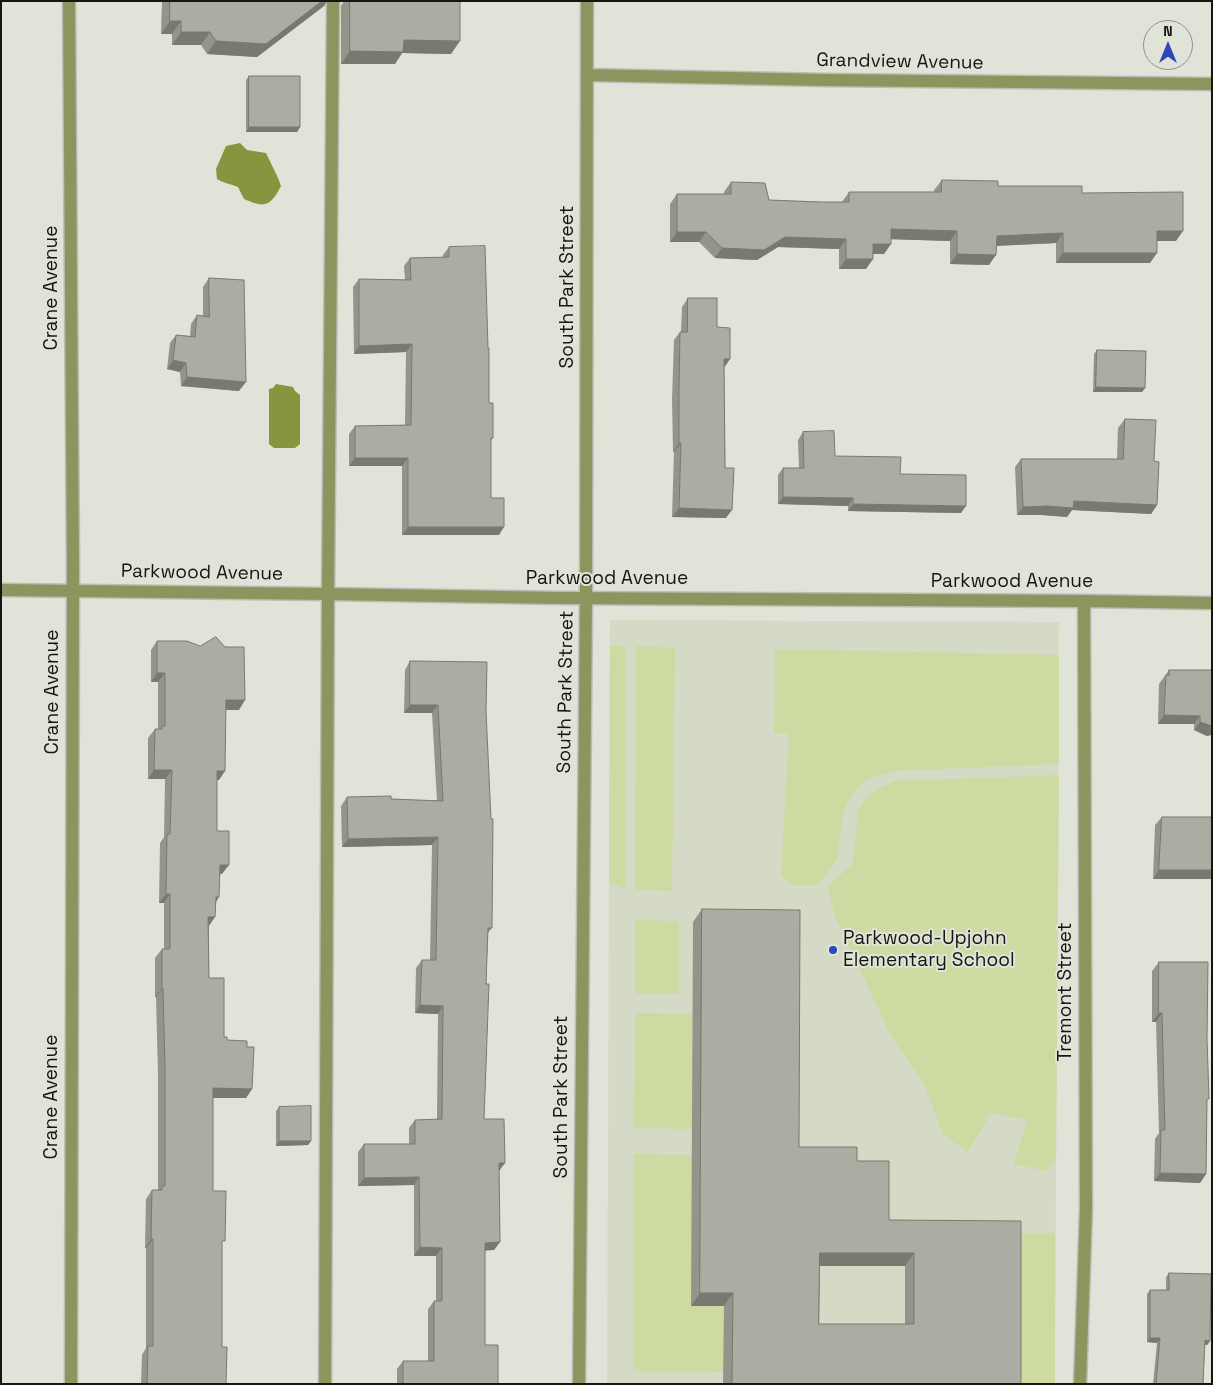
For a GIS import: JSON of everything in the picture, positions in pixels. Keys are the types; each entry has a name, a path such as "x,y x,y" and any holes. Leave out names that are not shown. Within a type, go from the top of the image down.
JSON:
{"street":[{"name":"Crane Avenue","path":"69,1 72,590 71,1384"},
{"path":"325,1384 328,594 333,1"},
{"name":"South Park Street","path":"579,1384 586,598 587,1"},
{"name":"Grandview Avenue","path":"587,75 826,80 1212,84"},
{"name":"Parkwood Avenue","path":"1,590 586,598 1212,603"},
{"name":"Tremont Street","path":"1080,1384 1086,1209 1084,601"}],"shaded area":[{"path":"240,143 247,150 266,153 278,177 281,186 274,198 266,204 257,204 244,199 238,187 217,179 216,169 226,146"},
{"path":"276,384 293,387 300,395 300,444 295,448 274,448 269,444 269,389 273,388"},
{"name":"Parkwood-Upjohn Elementary School","path":"610,620 1059,622 1055,1384 607,1384"},
{"path":"610,646 625,646 626,889 609,883"},
{"path":"636,646 675,648 672,891 635,890"},
{"path":"775,649 1059,655 1059,764 892,771 866,780 852,794 844,811 837,859 818,885 792,885 781,876 789,733 774,733"},
{"path":"1059,775 1056,1161 1045,1171 1014,1164 1027,1120 991,1113 968,1152 943,1135 924,1083 892,1038 835,916 828,887 853,863 858,811 865,800 877,789 895,781"},
{"path":"635,920 679,921 679,994 635,994"},
{"path":"635,1013 692,1014 692,1129 634,1128"},
{"path":"634,1154 692,1155 691,1305 724,1306 724,1372 633,1371"},
{"path":"1012,1233 1055,1233 1055,1384 1012,1384"}],"building":[{"path":"170,1 322,1 266,44 216,41 210,32 181,32 181,21 170,21"},
{"path":"350,1 460,1 460,41 404,40 403,52 350,51"},
{"path":"249,76 300,76 300,127 249,127"},
{"path":"942,180 998,181 998,186 1082,186 1082,193 1183,192 1183,231 1157,231 1157,253 1063,253 1063,233 997,236 996,255 957,254 957,231 891,229 891,244 873,244 873,259 846,259 846,239 785,237 764,250 722,248 706,232 677,232 677,194 731,194 731,182 765,183 769,200 849,202 849,192 941,192"},
{"path":"485,246 489,403 493,403 491,498 504,498 504,527 408,527 408,458 355,458 355,426 411,425 412,344 359,346 359,279 411,280 410,258 449,257 449,247"},
{"path":"209,278 244,280 246,382 187,377 186,363 173,360 176,335 195,337 197,315 209,317"},
{"path":"688,298 717,298 717,327 730,328 730,359 724,359 725,468 734,468 732,510 679,508 681,443 679,443 680,332 687,332"},
{"path":"1097,350 1146,351 1145,388 1096,387"},
{"path":"1125,419 1156,420 1154,461 1159,462 1157,505 1074,501 1073,508 1023,507 1021,459 1123,459"},
{"path":"834,431 835,456 901,457 900,474 966,475 966,506 853,504 853,498 783,497 783,468 804,468 803,432"},
{"path":"216,637 225,647 244,647 245,700 226,700 225,771 217,771 217,831 229,831 229,865 220,865 219,897 216,897 215,917 208,917 209,978 224,978 224,1037 227,1037 227,1040 247,1041 247,1047 254,1047 252,1089 213,1088 213,1191 226,1191 225,1241 222,1241 222,1347 227,1347 226,1384 147,1384 148,1346 153,1346 152,1190 162,1190 162,1186 165,1186 165,1067 162,949 170,949 170,894 166,894 167,834 170,834 172,770 154,770 155,729 162,729 162,726 165,726 165,673 157,673 157,641 187,641 200,646"},
{"path":"410,661 487,662 486,711 491,819 493,819 492,928 488,928 486,984 489,984 484,1119 504,1119 505,1163 499,1163 500,1242 485,1243 485,1345 498,1345 498,1384 403,1384 403,1361 434,1361 434,1301 442,1301 442,1248 420,1247 419,1177 364,1178 364,1144 415,1144 415,1120 442,1119 443,1006 420,1005 422,960 436,960 438,837 348,839 347,797 391,796 391,799 443,801 438,705 410,705"},
{"path":"1169,670 1212,670 1212,726 1200,722 1200,716 1164,715 1166,675 1169,675"},
{"path":"1162,817 1212,817 1212,870 1159,870"},
{"path":"702,909 800,910 799,1147 857,1147 857,1161 889,1161 889,1220 1021,1221 1021,1384 732,1384 733,1293 700,1293","holes":["820,1253 914,1253 914,1324 819,1324"]},
{"path":"1159,962 1208,962 1207,1038 1209,1099 1207,1099 1206,1174 1160,1173 1161,1130 1165,1130 1162,1013 1159,1013"},
{"path":"311,1106 311,1141 279,1141 279,1107"},
{"path":"1169,1273 1211,1274 1210,1341 1205,1340 1203,1384 1156,1384 1160,1338 1150,1338 1150,1290 1169,1290"}],"place":[{"name":"Parkwood-Upjohn Elementary School","path":"833,950"}]}
